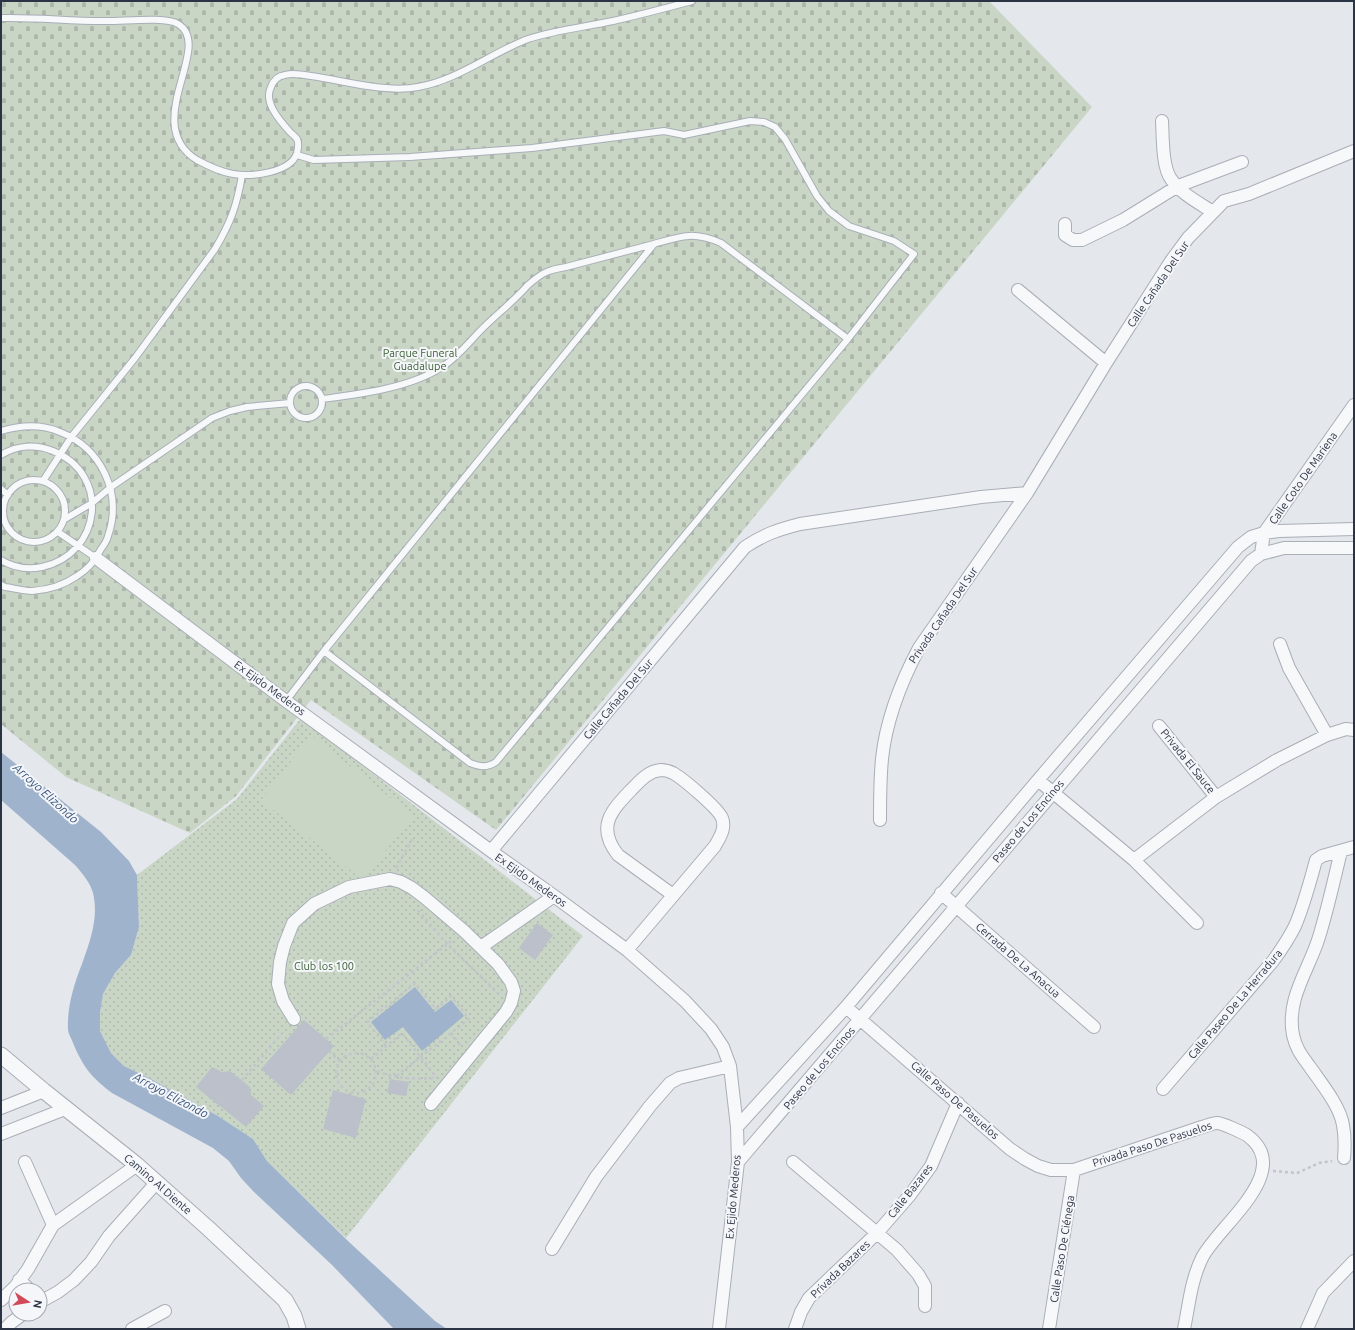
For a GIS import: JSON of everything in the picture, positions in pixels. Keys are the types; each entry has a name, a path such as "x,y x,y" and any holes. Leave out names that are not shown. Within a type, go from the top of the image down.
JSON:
{"street":[{"path":"1162,121 1164,159 1171,179 1186,194 1213,212"},
{"name":"Calle Cañada Del Sur","path":"491,851 745,547 759,538 775,531 800,524 980,497 1027,493 1106,363 1171,261 1188,238 1224,202 1249,194 1354,151"},
{"path":"1064,224 1065,235 1073,240 1082,240 1123,220 1178,186 1242,162"},
{"path":"1018,290 1106,363"},
{"name":"Calle Coto De Mariena","path":"1261,554 1264,533 1354,405"},
{"name":"Privada Cañada Del Sur","path":"880,820 882,758 895,703 906,672 919,648 1027,493"},
{"name":"Paseo de Los Encinos","path":"737,1127 846,1007 941,893 1230,554 1251,537 1264,533 1279,531 1354,529"},
{"name":"Paseo de Los Encinos","path":"738,1162 1251,561 1261,554 1284,548 1354,548"},
{"name":"Ex Ejido Mederos","path":"96,558 286,701 627,950 685,1001 711,1029 723,1047 730,1066 737,1127 738,1162 719,1329"},
{"path":"1280,644 1289,668 1327,735"},
{"name":"Privada El Sauce","path":"1159,726 1216,797"},
{"path":"1134,860 1216,797 1277,760 1327,735 1346,729 1354,730"},
{"path":"627,950 715,846 723,830 722,817 716,809 674,774 663,770 648,774 616,806 611,813 608,822 608,839 611,847 618,855 673,895"},
{"path":"1038,780 1134,860 1197,923"},
{"name":"Calle Paseo De La Herradura","path":"1163,1089 1273,961 1285,944 1294,926 1310,884 1316,860 1322,856 1354,847"},
{"path":"1342,851 1319,939 1298,987 1291,1021 1298,1051 1336,1107 1343,1123 1345,1140 1344,1158"},
{"path":"294,1019 283,1001 278,984 282,952 293,923 314,904 349,887 390,879 401,882 412,888 481,947 506,974 514,991 511,1003 495,1026 431,1104"},
{"name":"Cerrada De La Anacua","path":"941,893 1094,1027"},
{"path":"481,947 554,896"},
{"name":"Calle Paso De Pasuelos","path":"846,1007 861,1018 1010,1149 1038,1166 1051,1170 1074,1170"},
{"name":"Camino Al Diente","path":"1,1055 137,1165 209,1229 285,1300 294,1316 298,1329"},
{"path":"552,1249 596,1177 666,1087 678,1078 730,1066"},
{"path":"1,1108 44,1091"},
{"name":"Calle Bazares","path":"877,1233 910,1195 931,1166 958,1104"},
{"path":"1,1134 65,1108"},
{"name":"Privada Paso De Pasuelos","path":"1074,1170 1217,1123 1243,1133 1256,1144 1262,1155 1262,1174 1252,1194 1208,1247 1202,1258 1192,1286 1184,1329"},
{"path":"24,1162 53,1225"},
{"path":"793,1162 897,1250 918,1274 925,1286 925,1306"},
{"path":"1,1300 28,1269 53,1225 137,1165"},
{"name":"Calle Paso De Ciénega","path":"1049,1329 1074,1170"},
{"path":"48,1297 69,1284 91,1262 109,1236 157,1182"},
{"name":"Privada Bazares","path":"795,1329 801,1312 809,1298 877,1233"},
{"path":"1307,1329 1322,1293 1354,1261"},
{"path":"132,1329 165,1311"}],"lane":[{"path":"1,18 105,22 152,20 177,23 183,28 188,38 189,49 173,118 179,140 185,150 192,157 224,171 242,175 281,169 291,164 297,155 297,140 270,106 268,98 271,85 277,78 286,74 302,75 383,88 418,88 441,82 510,47 530,39 692,1"},
{"path":"297,155 314,160 410,157 532,148 664,131 684,135 750,121 764,122 775,127 785,138 817,196 829,211 849,226 894,242 914,254 848,340 496,762 484,767 470,764 324,651"},
{"path":"43,481 72,436 135,358 215,249 226,231 233,215 239,196 242,175"},
{"path":"323,400 406,383 442,367 459,353 540,274 682,236 695,235 721,243 848,340"},
{"path":"286,701 324,651 654,244"},
{"path":"305,385 316,388 320,392 323,400 320,411 311,418 299,417 291,409 290,398 295,390 300,386 305,385"},
{"path":"65,519 92,503 111,487 212,418 230,411 247,407 290,403"},
{"path":"1,431 25,426 49,428 72,436 89,449 102,467 111,487 113,512 108,536 96,558 78,576 55,587 30,591 1,585"},
{"path":"1,455 7,451 25,446 42,447 60,454 76,465 88,483 92,503 91,518 87,533 79,546 67,557 52,565 35,568 18,567 1,560"},
{"path":"33,480 43,481 54,486 62,495 66,506 63,525 58,532 41,542 20,540 6,525 3,515 4,504 14,487 23,482 33,480"},
{"path":"1,490 8,495"},
{"path":"58,532 96,558"}],"path":[{"path":"390,879 413,838"},
{"path":"416,909 447,944 501,996"},
{"path":"326,1039 464,931"},
{"path":"386,1046 367,1022 415,983 436,1009 451,996 469,1019 395,1077"},
{"path":"242,1080 294,1019"},
{"path":"371,1059 402,1033 437,1078"},
{"path":"451,1033 462,1047"},
{"path":"330,1051 340,1061"},
{"path":"359,1052 365,1054 371,1059 377,1071 374,1084 369,1089 364,1092 351,1093 340,1086 336,1074 337,1067 345,1056 359,1052"},
{"path":"377,1071 395,1077 409,1079 437,1078 442,1072"},
{"path":"1262,1174 1278,1171 1297,1173 1319,1163 1344,1158"}],"green space":[{"name":"Parque Funeral Guadalupe","path":"1,1 989,1 1092,107 496,830 311,700 236,796 190,833 66,777 1,724"},
{"name":"Club los 100","path":"301,718 583,936 346,1238 267,1161 253,1139 218,1116 151,1079 124,1066 111,1053 100,1031 100,1013 103,994 115,973 131,955 139,927 137,875 237,799"},
{"path":"311,735 413,816 363,880 261,800"}],"water":[{"name":"Arroyo Elizondo","path":"1,752 101,832 129,861 137,875 139,927 131,955 115,973 103,994 100,1013 100,1031 111,1053 124,1066 151,1079 218,1116 253,1139 267,1161 349,1242 435,1321 447,1329 394,1329 331,1264 254,1192 241,1178 229,1161 213,1148 112,1093 99,1082 84,1065 69,1035 68,1021 74,988 93,929 95,902 92,889 88,881 75,865 1,800"},
{"path":"415,987 435,1012 451,1000 464,1016 422,1051 403,1027 385,1040 371,1022"}],"building":[{"path":"537,923 553,935 535,960 519,948"},
{"path":"304,1020 334,1046 291,1095 261,1069"},
{"path":"212,1067 222,1072 230,1071 250,1087 251,1095 264,1106 246,1127 196,1087"},
{"path":"390,1079 409,1082 406,1096 387,1093"},
{"path":"333,1090 366,1099 356,1138 323,1129"}]}
